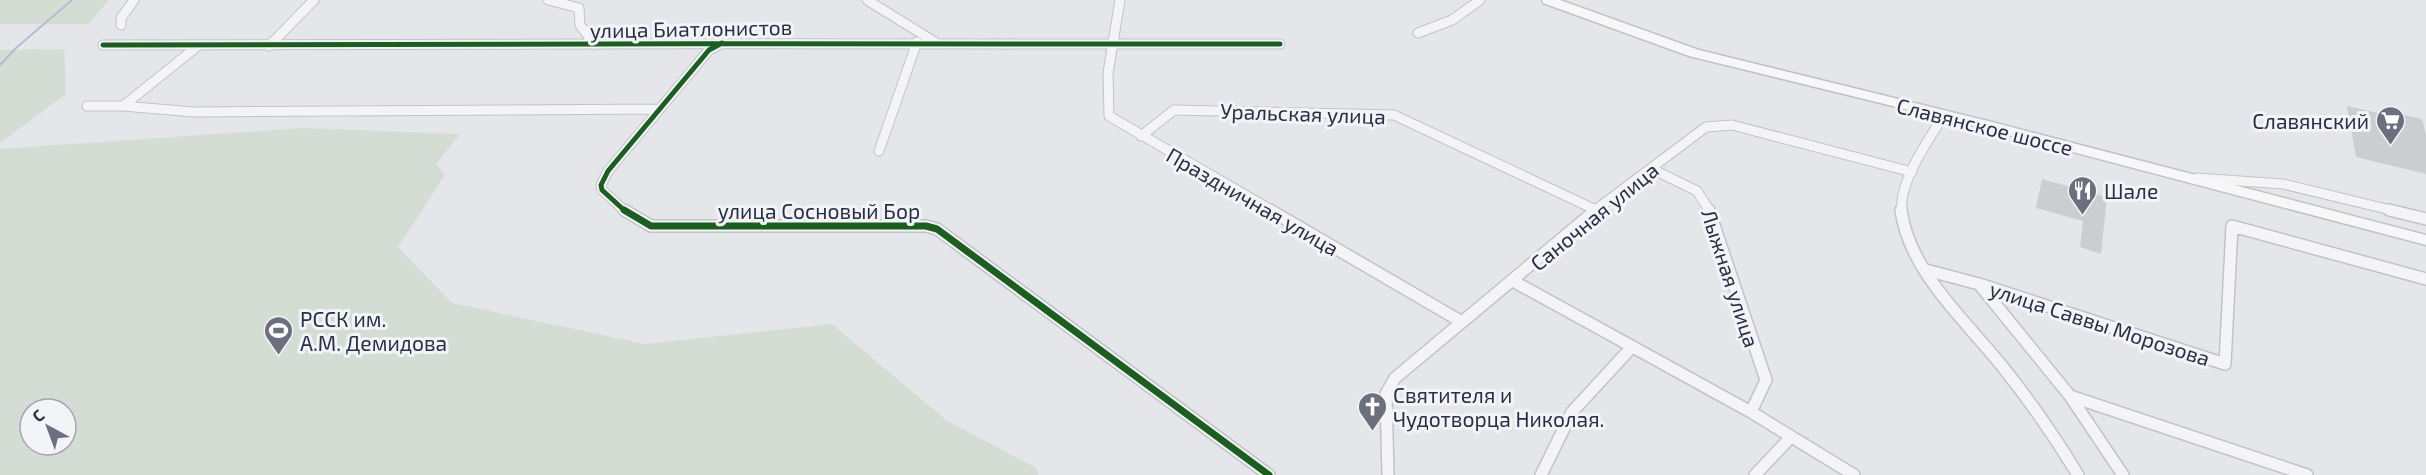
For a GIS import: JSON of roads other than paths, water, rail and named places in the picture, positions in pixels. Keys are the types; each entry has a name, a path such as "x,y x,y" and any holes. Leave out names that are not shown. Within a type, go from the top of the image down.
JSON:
{"main road":[{"name":"Славянское шоссе","path":"1548,0 1694,53 2191,178 2426,240"}],"street":[{"path":"121,25 121,18 134,0"},
{"path":"270,46 314,0"},
{"path":"548,0 579,8 580,25 595,45"},
{"path":"867,0 935,42"},
{"path":"1111,42 1120,0"},
{"path":"1418,33 1452,20 1480,0"},
{"path":"879,151 917,42"},
{"name":"улица Биатлонистов","path":"103,45 595,45 917,42 1280,44"},
{"name":"Праздничная улица","path":"1111,42 1107,106 1109,116 1462,322"},
{"name":"улица Сосновый Бор","path":"722,43 709,50 608,171 601,185 602,190 639,221 651,226 926,226 937,229 1269,475"},
{"path":"123,106 199,45"},
{"path":"87,106 123,106 194,112 659,109"},
{"name":"Уральская улица","path":"1141,136 1174,110 1394,115 1596,210"},
{"path":"1944,115 1929,138 1912,172 1901,204 1903,231 1926,270 2004,368 2072,474"},
{"name":"Саночная улица","path":"1388,475 1386,394 1395,378 1596,210 1706,127 1718,124 1732,125 1912,172"},
{"name":"Лыжная улица","path":"1652,169 1696,191 1707,204 1766,380 1751,412"},
{"path":"2191,178 2283,184 2426,219"},
{"name":"улица Саввы Морозова","path":"1926,270 1979,284 2225,364 2232,226 2426,279"},
{"path":"1513,281 1751,412 1790,438 1854,475"},
{"path":"1979,284 2070,396 2123,475"},
{"path":"1541,475 1572,412 1631,348"},
{"path":"2070,396 2307,475"},
{"path":"1755,475 1790,438"}],"waterway":[{"path":"0,65 16,48 72,0"}],"place":[{"name":"Славянский","path":"2390,146"},
{"name":"Шале","path":"2083,216"},
{"name":"РССК им. А.М. Демидова","path":"279,356"},
{"name":"Святителя и Чудотворца Николая.","path":"1372,432"}]}
